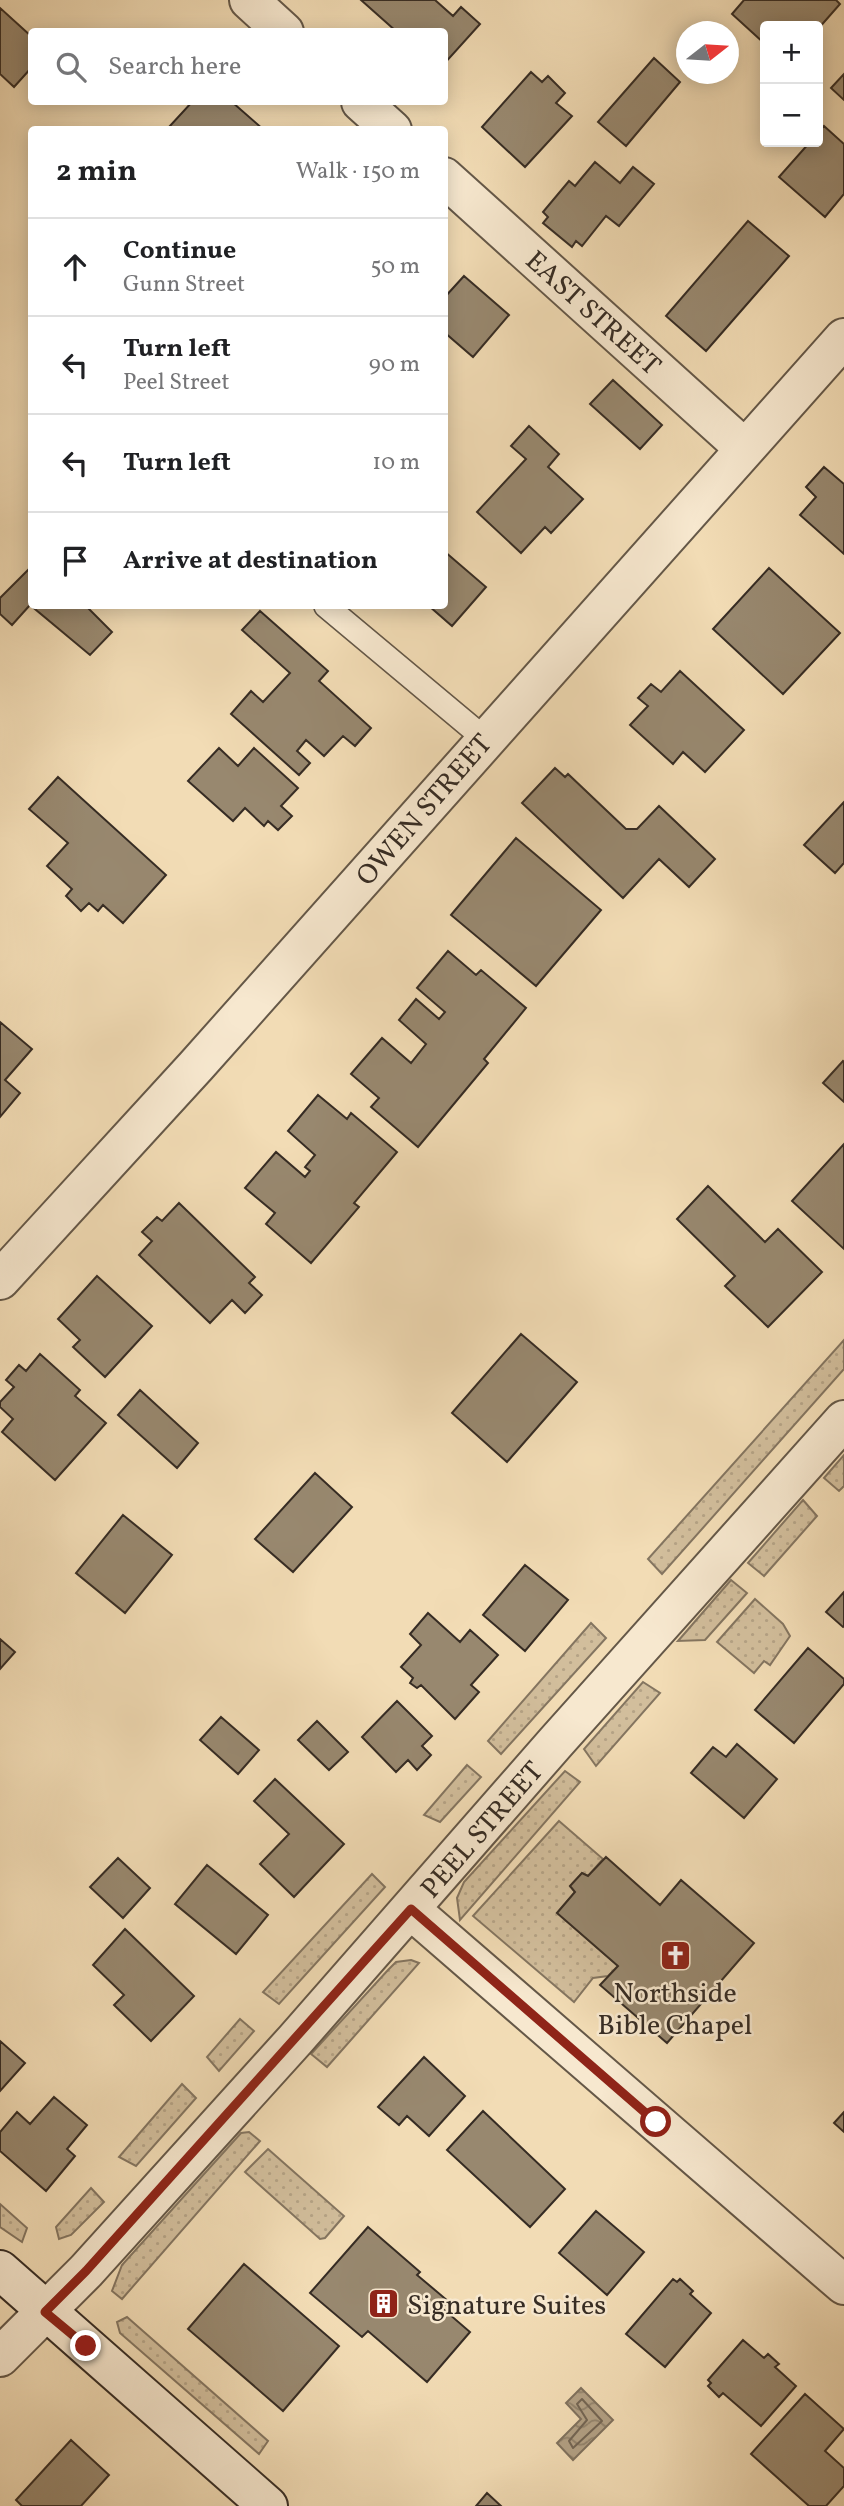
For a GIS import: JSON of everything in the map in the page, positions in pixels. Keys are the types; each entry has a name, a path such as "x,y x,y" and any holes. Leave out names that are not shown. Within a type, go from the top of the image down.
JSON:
{"street":[{"path":"249,0 280,28"},
{"path":"364,105 388,126"},
{"name":"EAST STREET","path":"448,181 744,448"},
{"name":"OWEN STREET","path":"0,1280 205,1056 485,738 844,338"},
{"name":"PEEL STREET","path":"0,2357 86,2271 844,1420"},
{"path":"411,1909 844,2285"},
{"path":"0,2270 268,2506"}],"lane":[{"path":"330,609 485,738"}],"shaded area":[{"path":"844,1340 844,1369 662,1574 648,1559"},
{"path":"844,1455 844,1486 839,1491 824,1478"},
{"path":"803,1500 817,1516 764,1576 748,1563"},
{"path":"731,1580 747,1593 705,1640 678,1641"},
{"path":"755,1599 783,1624 790,1636 770,1665 764,1661 754,1673 717,1642"},
{"path":"591,1623 606,1638 501,1754 488,1741"},
{"path":"643,1682 660,1693 596,1766 584,1749"},
{"path":"467,1765 481,1777 440,1822 424,1815"},
{"path":"565,1771 580,1782 460,1920 457,1898 464,1882"},
{"path":"559,1821 603,1859 588,1876 582,1873 570,1886 575,1892 557,1913 618,1966 608,1976 593,1978 574,2002 473,1916"},
{"path":"372,1874 385,1887 279,2004 263,1992"},
{"path":"411,1960 419,1963 327,2067 311,2054 396,1962"},
{"path":"240,2019 254,2031 219,2071 207,2057"},
{"path":"182,2084 196,2098 136,2166 119,2157"},
{"path":"249,2132 260,2141 122,2299 112,2291 122,2265 241,2133"},
{"path":"268,2149 344,2216 325,2238 320,2239 245,2172"},
{"path":"91,2188 104,2202 71,2235 59,2239 56,2227"},
{"path":"0,2204 27,2228 22,2242 0,2227"},
{"path":"127,2317 268,2441 259,2454 120,2333 117,2322"}],"water":[{"path":"581,2388 613,2420 573,2460 557,2443 581,2419 566,2403"}],"building":[{"path":"361,0 435,0 453,16 461,7 480,24 448,60 448,28 392,28"},
{"path":"744,0 836,0 840,4 823,23 823,21 760,21 760,39 732,14"},
{"path":"0,8 28,33 28,71 14,87 0,74"},
{"path":"654,58 676,78 676,84 678,84 626,146 598,122"},
{"path":"531,72 542,82 548,76 565,93 556,103 572,116 525,167 482,127"},
{"path":"844,74 844,100 831,88"},
{"path":"189,105 235,105 259,126 170,126"},
{"path":"823,127 844,144 844,194 825,217 779,177 806,147 823,147"},
{"path":"595,162 620,183 633,167 654,184 619,226 606,216 582,246 576,241 572,247 543,223 548,217 543,212 569,181 575,186"},
{"path":"748,221 789,256 706,351 666,316"},
{"path":"464,276 509,315 473,357 448,335 448,294"},
{"path":"613,380 662,425 640,449 590,404"},
{"path":"529,426 559,454 548,467 583,499 551,533 545,527 521,553 477,512 526,459 511,446"},
{"path":"824,467 844,484 844,554 800,515 816,497 806,487"},
{"path":"448,554 486,587 452,626 432,609 448,609"},
{"path":"769,568 840,633 783,694 713,629"},
{"path":"28,570 28,607 12,625 0,614 0,598"},
{"path":"35,609 89,609 112,632 90,655"},
{"path":"260,611 328,671 319,681 371,728 355,746 343,736 324,756 306,740 297,751 310,763 299,775 231,714 251,691 263,702 290,673 242,630"},
{"path":"680,671 744,730 705,772 683,752 673,764 630,725 648,706 638,698 651,684 661,692"},
{"path":"219,748 238,766 254,748 298,788 281,806 292,816 278,830 268,821 264,826 245,808 233,821 188,781"},
{"path":"555,768 565,777 568,774 626,829 637,829 659,806 715,859 689,887 659,859 623,898 522,803"},
{"path":"58,777 166,875 123,923 103,905 98,911 89,903 81,911 66,896 72,889 47,866 68,843 29,809"},
{"path":"844,802 844,863 835,873 804,845"},
{"path":"516,838 601,910 536,986 451,915"},
{"path":"448,951 476,975 481,970 526,1008 484,1059 488,1063 418,1147 371,1107 379,1098 351,1074 382,1038 411,1063 426,1044 399,1020 416,999 439,1019 445,1012 417,988"},
{"path":"0,1022 32,1049 5,1080 20,1093 0,1117"},
{"path":"844,1062 844,1102 823,1083"},
{"path":"318,1095 347,1119 351,1113 397,1152 354,1203 359,1207 311,1263 266,1224 275,1213 245,1188 276,1152 305,1177 310,1171 305,1167 315,1155 288,1131"},
{"path":"844,1144 844,1249 792,1201"},
{"path":"708,1186 765,1242 778,1229 822,1272 768,1327 725,1286 735,1276 677,1219"},
{"path":"179,1203 255,1277 249,1283 262,1295 245,1313 232,1300 210,1323 139,1255 152,1241 142,1232 157,1217 162,1221"},
{"path":"97,1276 152,1326 105,1377 73,1347 80,1340 58,1319"},
{"path":"521,1334 577,1382 507,1462 452,1413"},
{"path":"40,1354 80,1390 75,1396 106,1423 55,1480 2,1432 13,1419 0,1407 0,1402 14,1387 6,1380 19,1365 26,1371"},
{"path":"140,1390 198,1443 177,1468 118,1415"},
{"path":"315,1473 352,1507 293,1572 255,1539"},
{"path":"123,1515 172,1555 125,1613 76,1573"},
{"path":"525,1565 568,1600 525,1651 483,1615"},
{"path":"844,1592 844,1626 843,1627 826,1612"},
{"path":"428,1613 460,1642 470,1630 498,1655 471,1685 479,1692 455,1719 421,1685 417,1688 410,1683 413,1678 401,1667 421,1645 410,1634"},
{"path":"0,1639 15,1652 0,1669"},
{"path":"808,1648 844,1679 844,1684 794,1743 755,1710"},
{"path":"397,1701 432,1736 422,1746 431,1755 417,1770 408,1760 396,1772 362,1737"},
{"path":"221,1717 259,1750 238,1774 200,1740"},
{"path":"317,1721 348,1752 329,1770 298,1740"},
{"path":"737,1744 777,1779 744,1818 691,1773 713,1747 726,1757"},
{"path":"275,1779 344,1844 294,1897 260,1864 289,1834 254,1801"},
{"name":"Northside Bible Chapel","path":"606,1857 660,1905 681,1880 754,1943 667,2043 600,1985 618,1966 557,1913 575,1892 570,1886 582,1873 588,1876"},
{"path":"118,1858 150,1888 123,1918 90,1887"},
{"path":"207,1865 268,1915 236,1954 175,1904"},
{"path":"125,1929 194,1996 151,2041 114,2005 124,1995 93,1965"},
{"path":"0,2041 25,2063 0,2091"},
{"path":"424,2057 465,2096 429,2136 407,2116 399,2125 378,2107"},
{"path":"54,2097 87,2125 67,2149 75,2156 46,2191 0,2151 0,2132 17,2112 30,2124"},
{"path":"483,2111 565,2189 530,2227 447,2150"},
{"path":"844,2112 844,2132 834,2123"},
{"path":"596,2211 644,2252 607,2295 559,2253"},
{"name":"Signature Suites","path":"368,2227 420,2272 417,2275 448,2301 442,2308 470,2332 427,2382 368,2331 362,2337 310,2293"},
{"path":"244,2264 339,2346 283,2411 188,2329"},
{"path":"673,2279 677,2282 680,2279 693,2291 690,2294 711,2313 665,2367 626,2334"},
{"path":"743,2340 764,2358 768,2354 779,2364 775,2367 796,2386 761,2426 723,2393 719,2397 708,2386 711,2383 708,2380"},
{"path":"805,2394 844,2429 825,2451 844,2468 844,2486 826,2506 809,2506 751,2454"},
{"path":"71,2440 109,2475 81,2506 22,2506 16,2500"},
{"path":"487,2493 501,2506 476,2506"}],"place":[{"name":"Northside Bible Chapel","path":"675,1955"},
{"name":"Signature Suites","path":"384,2304"}],"route":[{"path":"86,2346 45,2312 86,2271 411,1909 656,2122"}]}
